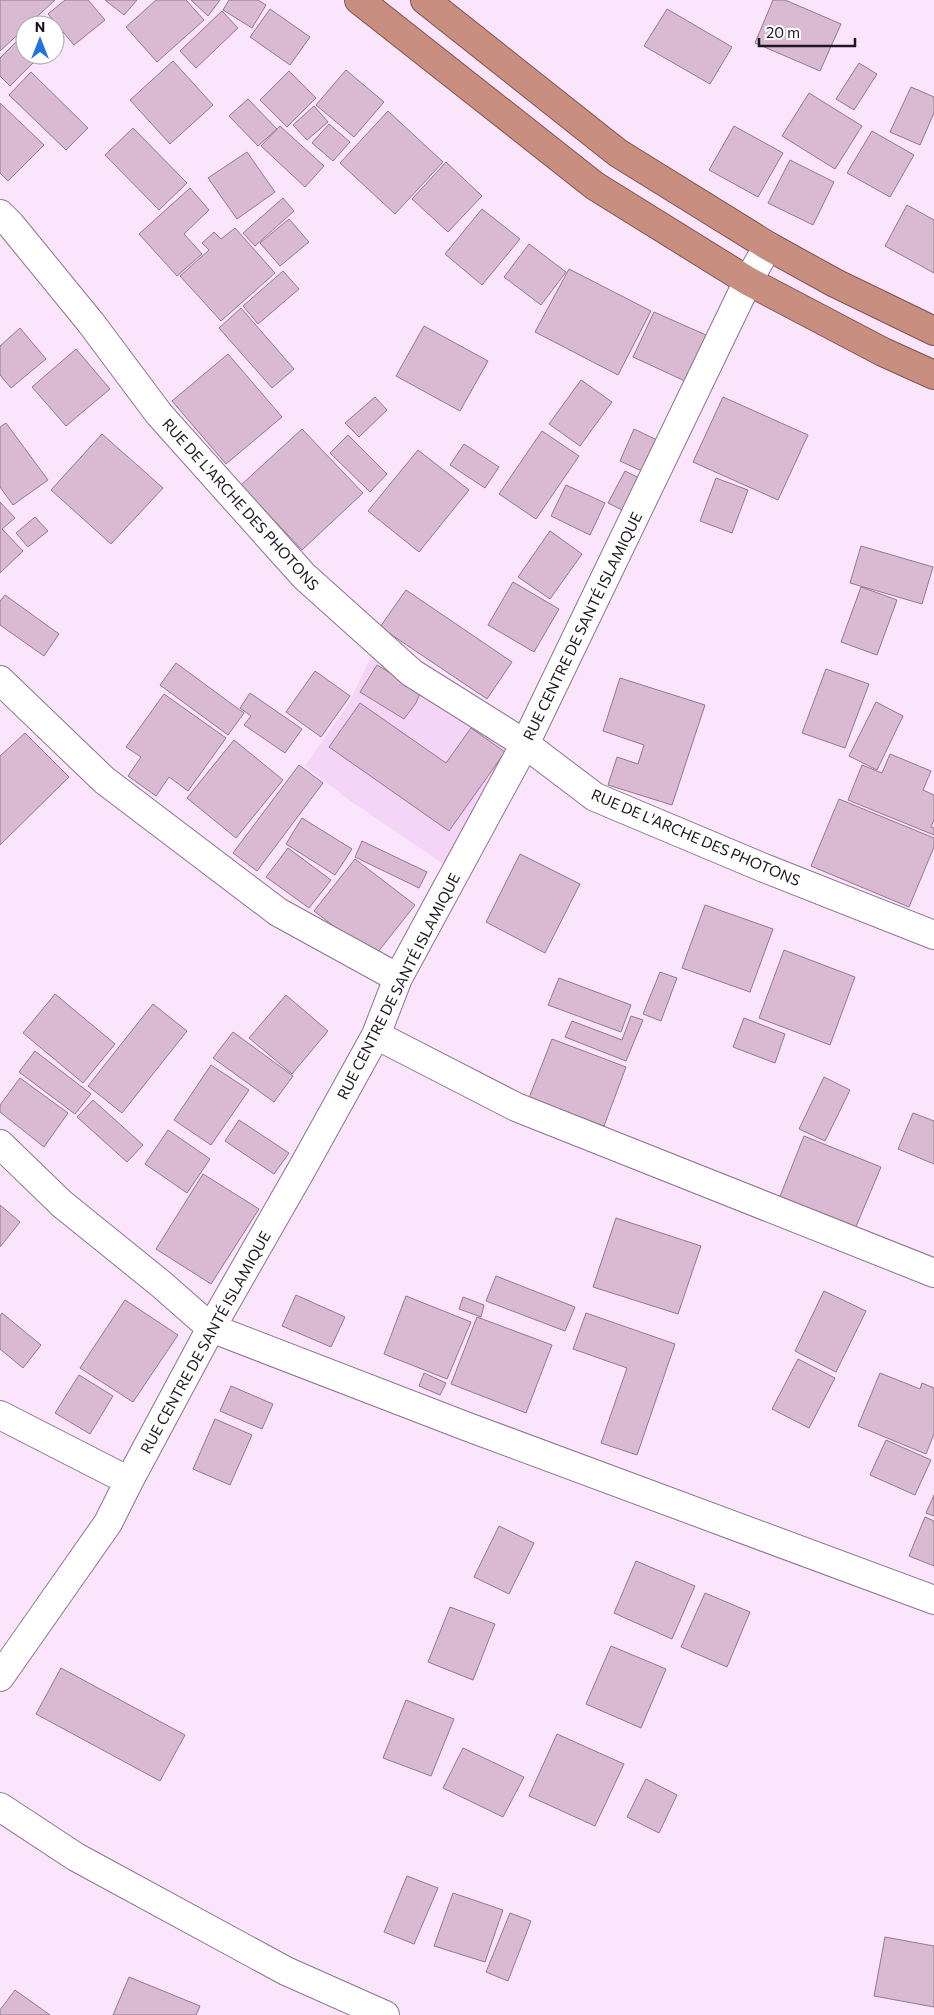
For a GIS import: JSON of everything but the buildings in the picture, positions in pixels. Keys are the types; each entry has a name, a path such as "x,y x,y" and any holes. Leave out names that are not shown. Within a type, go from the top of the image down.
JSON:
{"highway":[{"path":"360,0 595,186 748,281 866,344 934,375"},
{"path":"425,0 618,153 768,246 835,283 934,331"}],"street":[{"name":"RUE DE L'ARCHE DES PHOTONS","path":"0,214 12,225 91,322 159,414 304,576 412,673 525,744 595,796 764,868 934,935"},
{"name":"RUE CENTRE DE SANTÉ ISLAMIQUE","path":"0,1677 108,1523 129,1480 211,1328 376,1035 398,978 525,744 748,281 768,246"},
{"path":"0,680 104,780 278,912 398,978"},
{"path":"376,1035 516,1107 934,1273"},
{"path":"0,1144 62,1204 162,1284 211,1328 468,1427 934,1600"},
{"path":"0,1415 129,1480"},
{"path":"0,1807 76,1857 286,1971 385,2015"}],"shaded area":[{"path":"372,654 517,752 443,864 345,797 305,766 349,703"}]}
